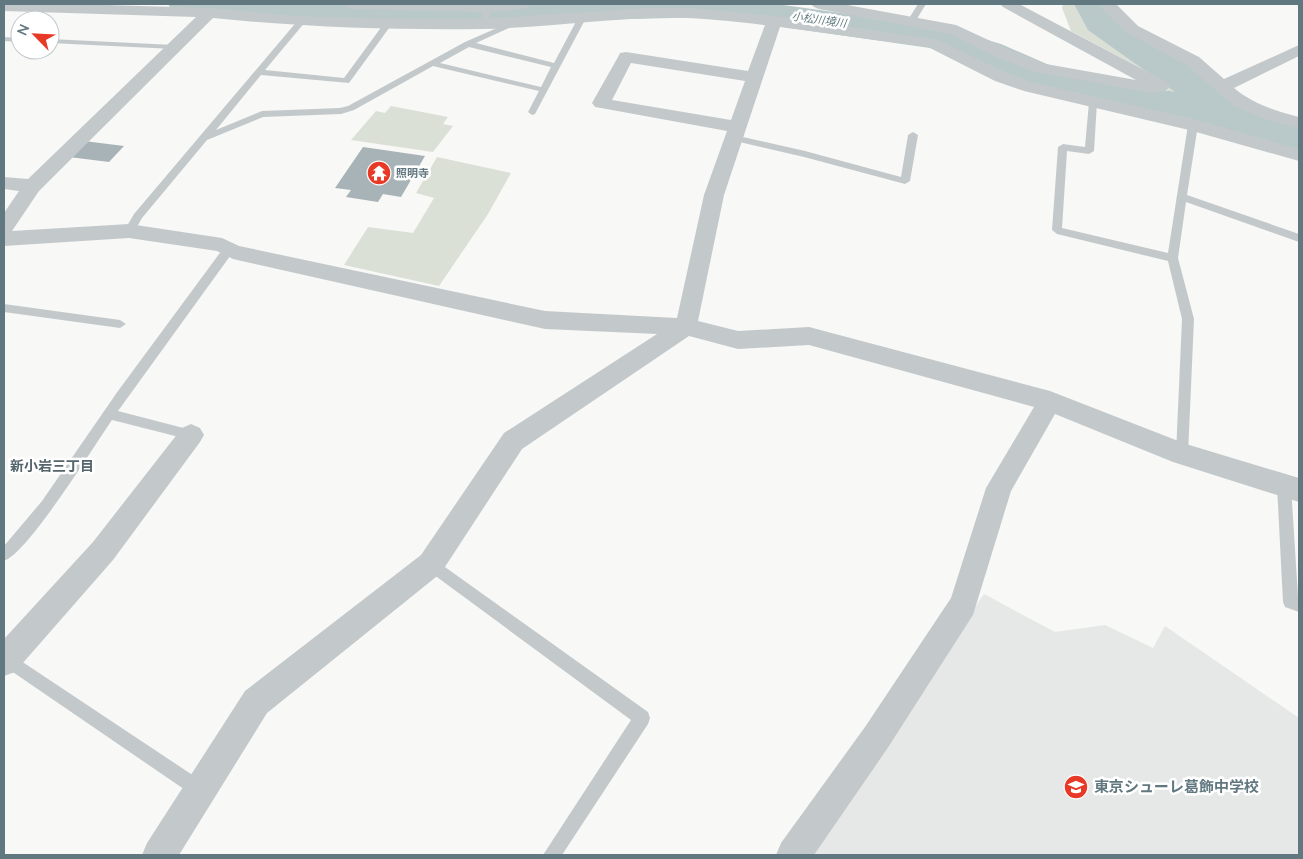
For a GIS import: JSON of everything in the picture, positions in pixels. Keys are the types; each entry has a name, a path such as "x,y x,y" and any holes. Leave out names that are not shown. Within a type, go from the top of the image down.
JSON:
{"street":[{"path":"354,4 487,13 515,22 652,13 689,8 774,21 863,22 912,20 956,30 1004,54 1042,68 1154,88 1161,86 1008,4"},
{"path":"4,6 299,16 388,24 487,13 523,4"},
{"path":"819,4 863,22 932,43 1001,77 1030,87 1193,125 1299,155"},
{"path":"1108,4 1108,7 1132,29 1193,61 1240,102 1271,115 1299,123"},
{"path":"4,228 32,186 209,13"},
{"path":"159,855 256,702 431,564 513,441 686,327 714,195 774,21"},
{"path":"1222,87 1299,50"},
{"path":"736,132 601,103 626,57 755,77"},
{"path":"4,183 32,186"},
{"path":"4,240 129,231 222,245 233,252 545,320 686,327 738,340 809,336 1050,401 1182,454 1292,488"},
{"path":"793,855 876,738 963,605 999,488 1050,401"},
{"path":"5,660 103,550 191,435"}],"lane":[{"path":"912,20 922,4"},
{"path":"129,231 138,216 260,72 299,16"},
{"path":"532,112 582,18"},
{"path":"205,138 262,114 341,111 351,108 468,44 515,22"},
{"path":"260,72 346,82 388,24"},
{"path":"60,41 174,47"},
{"path":"468,44 556,66"},
{"path":"434,64 544,90"},
{"path":"1093,102 1089,152 1063,147 1057,230 1173,258"},
{"path":"1182,454 1188,319 1173,258 1193,125"},
{"path":"736,132 805,154 905,181 913,135"},
{"path":"1182,197 1299,238"},
{"path":"4,555 25,534 109,414 229,249"},
{"path":"4,308 120,324"},
{"path":"109,414 191,435"},
{"path":"1292,488 1290,602 1299,605"},
{"path":"431,564 642,718 552,855"},
{"path":"5,660 200,790"}],"shaded area":[{"path":"1063,4 1102,4 1105,11 1184,62 1204,83 1252,114 1299,127 1299,150 1157,111 1031,84 1057,76 1168,94 1167,82 1071,31 1062,8"},
{"path":"391,106 448,117 443,124 453,126 433,152 351,140 376,111 385,113"},
{"path":"437,157 511,173 488,214 439,286 344,265 368,227 413,233 434,198 416,193"},
{"name":"東京シューレ葛飾中学校","path":"984,594 1055,632 1105,625 1153,648 1165,626 1299,718 1299,855 807,855"}],"building":[{"path":"84,141 124,146 109,162 69,157"},
{"path":"363,147 425,156 401,197 383,194 378,202 346,197 351,190 335,188"}],"waterway":[{"name":"小松川境川","path":"186,4 388,14 712,6 943,38 987,52 1055,83 1145,98 1229,117 1299,141"},
{"name":"小松川境川","path":"1092,4 1101,22 1180,76 1217,107"}],"place":[{"name":"照明寺","path":"379,173"},
{"name":"東京シューレ葛飾中学校","path":"1076,787"}],"district":[{"name":"新小岩三丁目","path":"52,466"}]}
